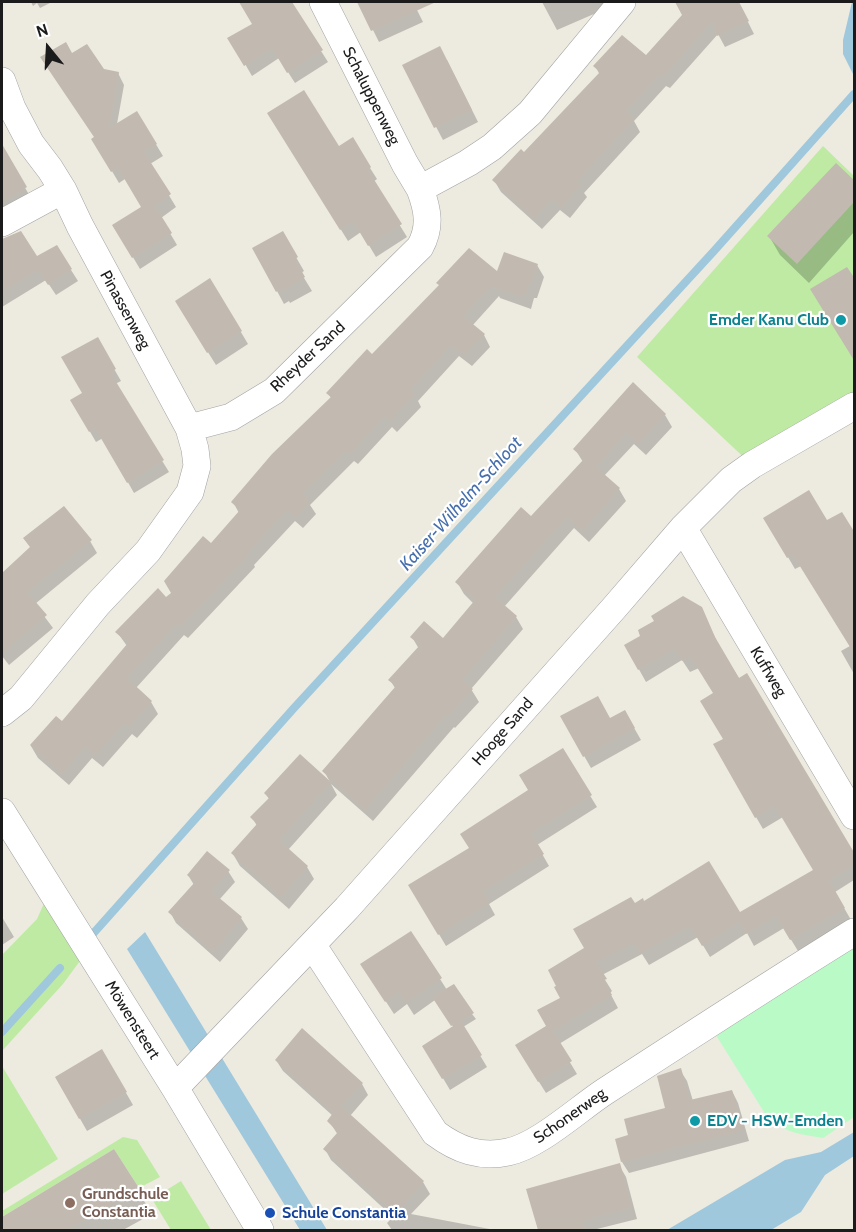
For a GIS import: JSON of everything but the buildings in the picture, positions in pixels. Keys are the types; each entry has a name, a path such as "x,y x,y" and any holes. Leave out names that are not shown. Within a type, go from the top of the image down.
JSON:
{"street":[{"name":"Schaluppenweg","path":"323,2 420,189"},
{"path":"420,189 468,164 487,151 530,113 622,2"},
{"name":"Pinassenweg","path":"2,81 12,108 31,144 63,190 189,428"},
{"name":"Rheyder Sand","path":"189,428 231,417 274,391 412,256 420,247 428,231 428,213 420,189"},
{"path":"2,223 63,190"},
{"name":"Hooge Sand","path":"183,1079 218,1040 312,946 614,608 682,528 731,480 752,465 855,406"},
{"path":"2,713 21,698 98,604 148,551 190,492 197,466 189,428"},
{"name":"Kuffweg","path":"682,528 855,816"},
{"name":"Möwensteert","path":"2,812 183,1079 260,1230"},
{"name":"Schonerweg","path":"312,946 435,1133 450,1144 468,1152 487,1155 509,1152 530,1144 709,1024 855,932"}],"green space":[{"path":"823,146 854,176 854,406 752,465 637,357"},
{"path":"50,890 88,950 63,984 2,1051 2,955 37,919"},
{"path":"854,932 854,1117 823,1138 808,1136 769,1120 709,1024"},
{"path":"2,1066 58,1159 2,1194"},
{"path":"123,1137 137,1140 160,1177 139,1188 114,1149 2,1217 2,1211"},
{"path":"181,1181 211,1230 171,1230 152,1199"}],"water":[{"path":"852,2 854,2 854,76 843,54 843,40"},
{"path":"145,932 327,1230 300,1230 127,949"},
{"path":"854,1132 854,1156 825,1175 801,1212 771,1230 667,1230 785,1160 821,1152"}],"waterway":[{"name":"Kaiser-Wilhelm-Schloot","path":"91,936 294,708 714,251 854,94"},
{"name":"Kaiser-Wilhelm-Schloot","path":"2,1032 60,968"}],"place":[{"name":"Emder Kanu Club","path":"841,320"},
{"name":"EDV - HSW-Emden","path":"695,1121"},
{"name":"Grundschule Constantia","path":"70,1203"},
{"name":"Schule Constantia","path":"270,1213"}]}
